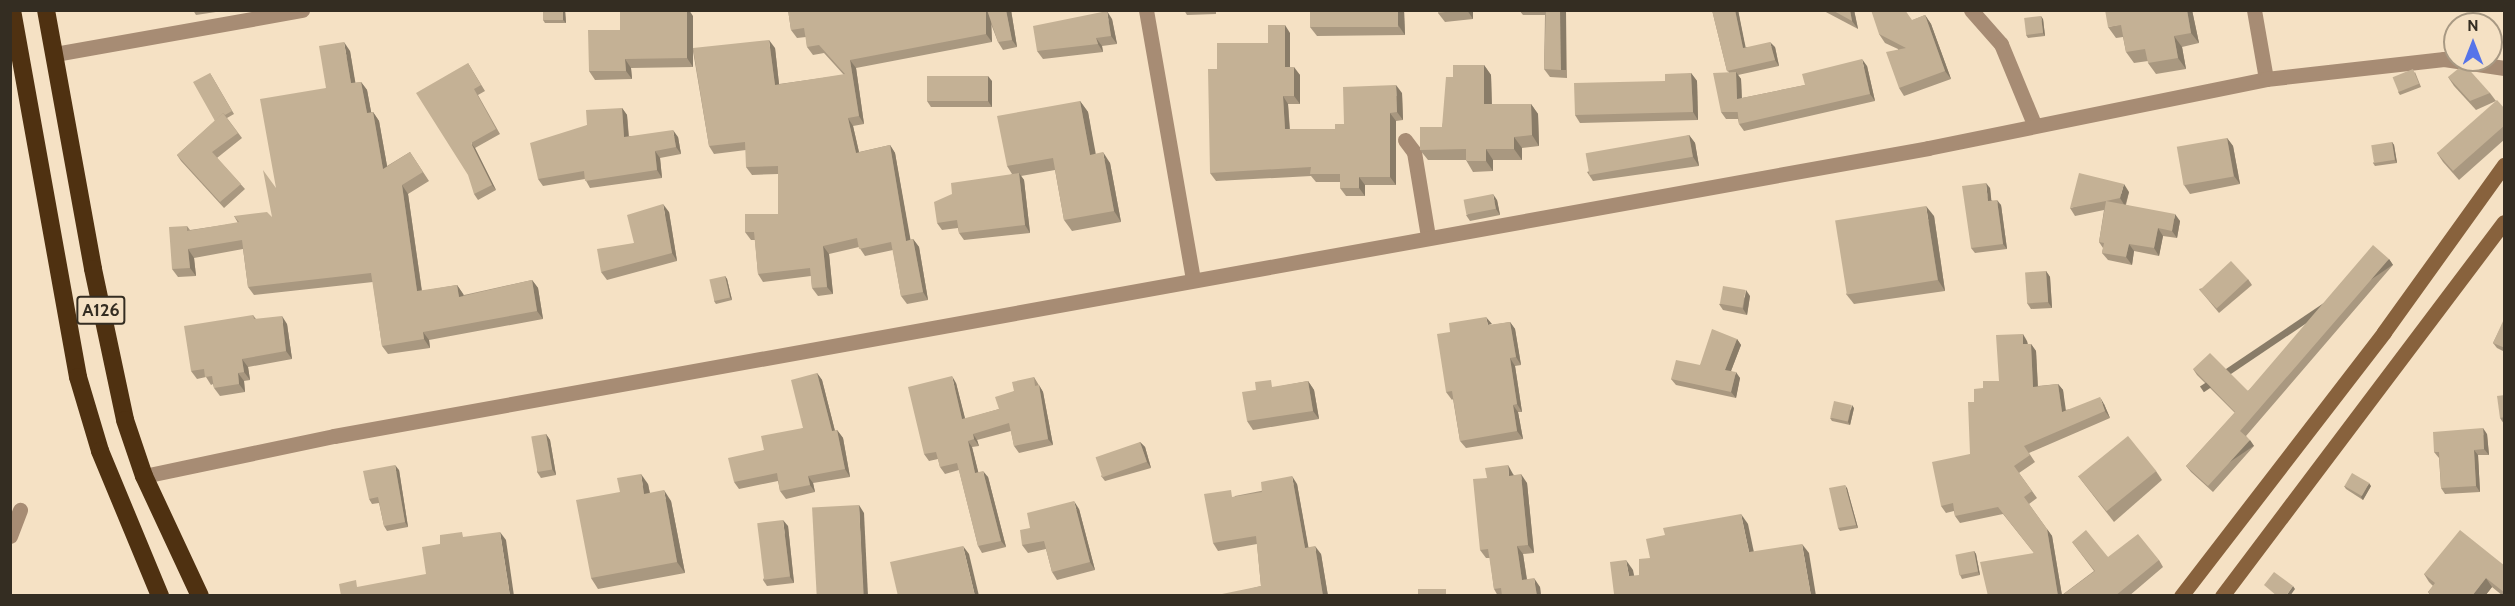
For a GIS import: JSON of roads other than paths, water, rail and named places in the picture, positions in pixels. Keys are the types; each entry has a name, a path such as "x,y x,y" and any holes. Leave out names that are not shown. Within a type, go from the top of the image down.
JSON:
{"highway":[{"name":"A126","path":"12,10 16,59 78,377 100,451 160,596"},
{"name":"A126","path":"46,10 93,269 125,420 144,476 200,596"}],"main road":[{"path":"2181,596 2384,332 2505,165"},
{"path":"2222,596 2505,222"}],"street":[{"path":"55,54 302,10"},
{"path":"1146,10 1193,279"},
{"path":"1971,10 2001,44 2034,124"},
{"path":"2254,10 2266,79"},
{"path":"144,476 334,436 1928,148 2034,124 2266,79 2444,59 2505,68"},
{"path":"1405,140 1414,152 1428,237"},
{"path":"10,536 20,510"}]}
